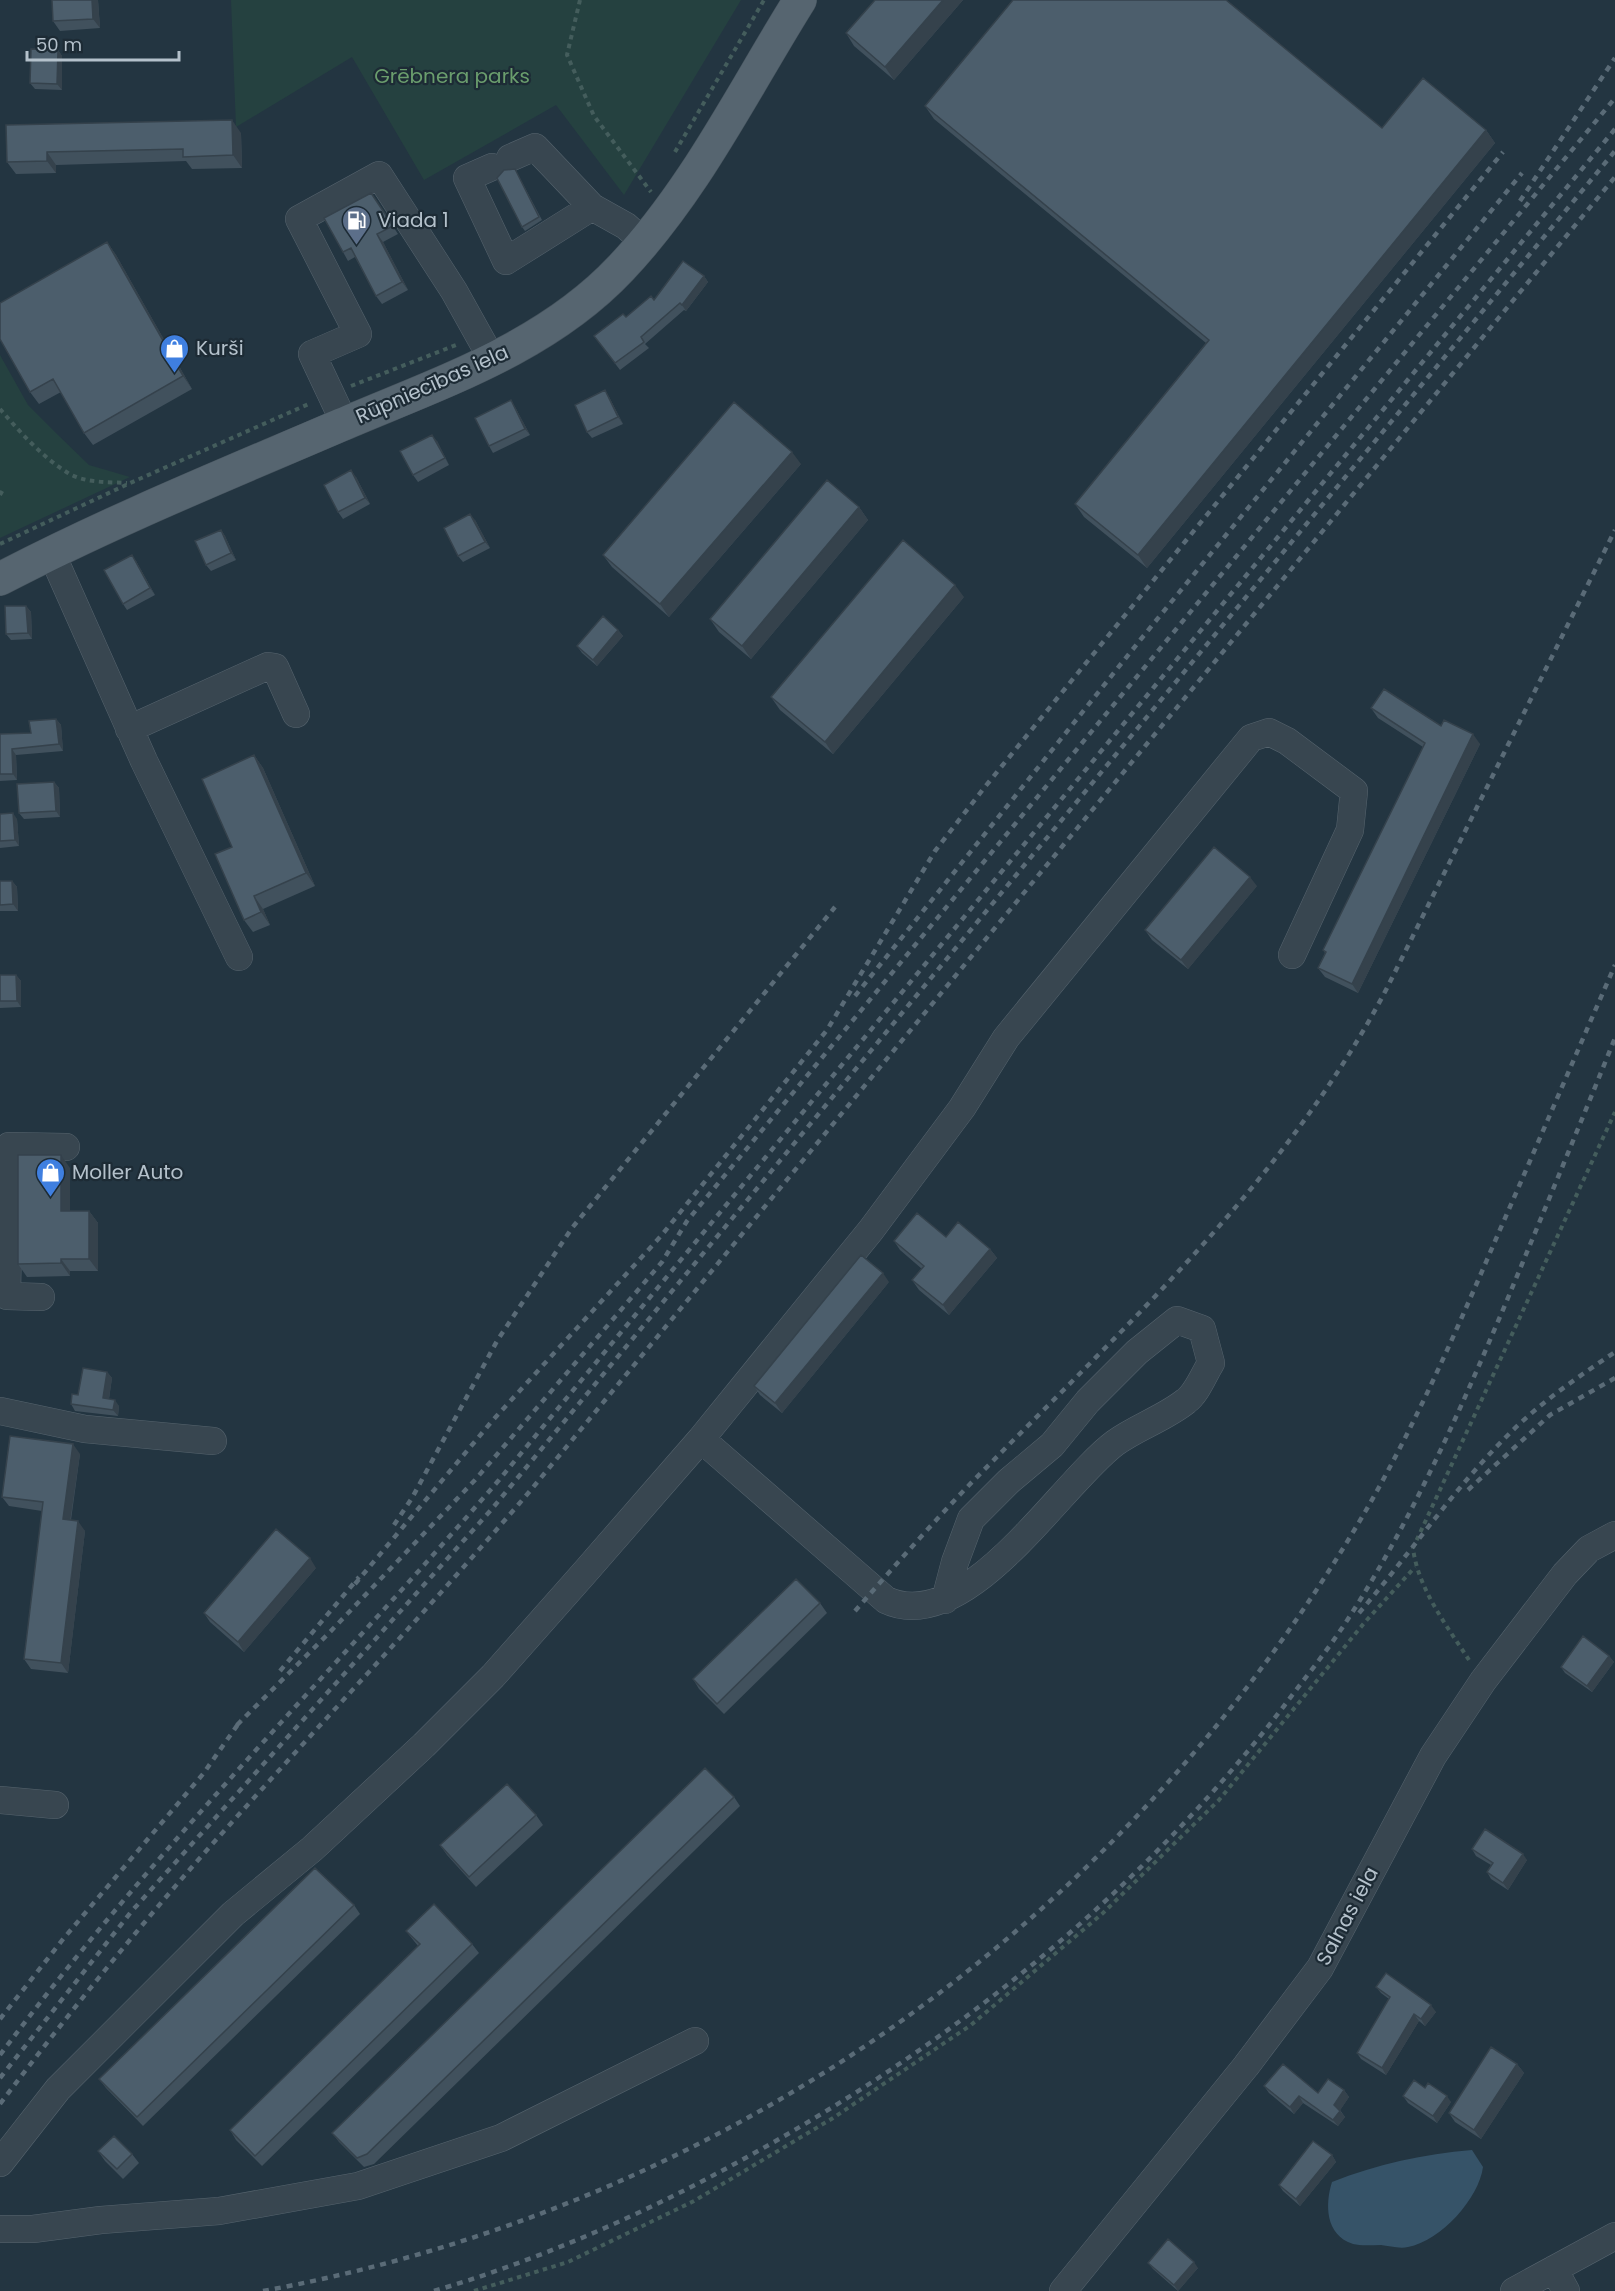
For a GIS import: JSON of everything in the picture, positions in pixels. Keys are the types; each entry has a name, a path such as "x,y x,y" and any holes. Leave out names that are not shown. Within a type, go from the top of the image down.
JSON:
{"main road":[{"name":"Rūpniecības iela","path":"0,579 51,552 345,424 595,293 635,234 681,195 800,0"}],"street":[{"path":"592,207 506,261 467,178 535,147 592,207 635,234"},
{"path":"345,424 312,354 358,334 299,219 379,175 487,349"},
{"path":"51,552 129,729 239,957"},
{"path":"129,729 268,666 275,667 296,714"},
{"path":"0,2163 58,2089 233,1914 312,1849 493,1676 701,1439 871,1230 962,1108 1006,1038 1251,738 1269,732 1287,741 1354,791 1350,830 1292,955"},
{"path":"41,1297 7,1296 4,1183 9,1146 66,1147"},
{"path":"701,1439 886,1600 899,1606 945,1600 978,1579 1024,1539 1115,1443 1188,1400 1211,1363 1202,1329 1177,1320 1137,1352 1088,1401 1052,1445 1009,1481 971,1519 955,1562 945,1600"},
{"path":"0,1411 85,1429 213,1441"},
{"path":"1052,1445 1090,1468"},
{"name":"Salnas iela","path":"1063,2291 1246,2066 1320,1968 1433,1756 1483,1681 1565,1574 1589,1549 1615,1534"},
{"path":"0,1800 55,1805"},
{"path":"0,2229 33,2229 101,2220 219,2211 358,2186 501,2138 695,2041"},
{"path":"1514,2291 1560,2280 1615,2236"}],"path":[{"path":"580,0 567,55 594,116 651,192"},
{"path":"669,162 764,0"},
{"path":"635,234 657,182"},
{"path":"0,544 128,483 331,394 487,349"},
{"path":"0,409 43,453 69,474 99,482 128,483"},
{"path":"0,495 4,488"},
{"path":"1483,1681 1441,1616 1415,1567 1413,1548 1615,1112"},
{"path":"474,2291 568,2262 694,2201 833,2118 971,2025 1103,1913 1219,1800 1365,1622 1415,1567"}],"green space":[{"name":"Grēbnera parks","path":"231,0 741,0 624,195 556,105 424,180 352,57 236,127"},
{"path":"0,355 28,405 89,465 130,477 0,538"}],"water":[{"path":"1472,2150 1483,2167 1474,2192 1445,2227 1421,2243 1405,2248 1353,2244 1337,2234 1332,2226 1328,2200 1332,2182 1401,2161"}],"building":[{"path":"52,0 92,0 93,19 53,21"},
{"path":"875,0 943,0 885,67 846,33"},
{"path":"1013,0 1226,0 1382,128 1423,78 1486,130 1138,555 1075,504 1209,340 925,106"},
{"path":"31,49 58,50 57,84 30,83"},
{"path":"232,120 233,155 183,157 183,149 47,152 47,161 7,162 6,125"},
{"path":"515,169 539,217 522,227 497,178 504,170"},
{"path":"371,193 393,226 377,234 402,282 376,296 351,248 343,252 324,218"},
{"path":"107,242 183,376 84,433 53,379 30,392 0,339 0,303"},
{"path":"683,261 704,276 682,305 680,303 641,337 644,342 615,363 594,336 623,314 626,317 651,296 654,300"},
{"path":"605,390 618,417 587,432 575,405"},
{"path":"511,400 525,429 489,446 475,418"},
{"path":"734,402 792,452 660,604 603,555"},
{"path":"432,435 445,458 413,475 400,451"},
{"path":"351,470 365,498 338,512 324,485"},
{"path":"827,480 859,507 742,646 710,619"},
{"path":"470,514 485,542 458,556 444,528"},
{"path":"221,530 231,553 206,565 195,541"},
{"path":"903,540 955,585 825,742 771,697"},
{"path":"132,555 150,588 123,604 104,570"},
{"path":"5,606 26,606 28,633 6,634"},
{"path":"603,616 618,630 593,660 577,646"},
{"path":"1384,689 1441,726 1444,720 1473,734 1352,984 1318,968 1326,952 1323,950 1425,743 1371,708"},
{"path":"56,719 59,744 12,749 13,774 0,774 0,734 31,733 29,721"},
{"path":"254,755 306,873 254,896 261,912 244,920 215,854 232,847 202,779"},
{"path":"54,782 56,811 19,813 17,784"},
{"path":"13,813 15,840 0,841 0,814"},
{"path":"1214,847 1250,877 1181,960 1145,930"},
{"path":"0,881 12,881 13,904 0,905"},
{"path":"0,975 16,975 17,1001 0,1001"},
{"path":"18,1155 61,1155 61,1211 89,1211 89,1259 61,1259 61,1263 18,1264"},
{"path":"917,1213 946,1237 958,1222 990,1249 943,1305 912,1280 924,1266 894,1241"},
{"path":"861,1255 883,1273 775,1403 754,1386"},
{"path":"83,1368 107,1372 103,1398 115,1400 113,1410 71,1404 72,1394 78,1395"},
{"path":"10,1436 73,1444 63,1519 78,1521 61,1663 24,1659 43,1502 2,1497"},
{"path":"276,1529 310,1558 238,1642 204,1613"},
{"path":"796,1579 820,1603 717,1704 693,1679"},
{"path":"1583,1636 1609,1656 1587,1686 1561,1667"},
{"path":"705,1768 734,1797 367,2154 357,2158 332,2133"},
{"path":"507,1784 536,1815 469,1877 440,1845"},
{"path":"1485,1829 1523,1854 1503,1883 1487,1872 1493,1863 1472,1849"},
{"path":"315,1868 354,1905 137,2117 99,2079"},
{"path":"434,1904 472,1944 255,2156 230,2130 420,1944 406,1931"},
{"path":"1386,1973 1431,2005 1421,2019 1414,2014 1382,2068 1357,2053 1390,1997 1376,1987"},
{"path":"1491,2047 1517,2064 1474,2130 1449,2113"},
{"path":"1283,2064 1318,2093 1328,2079 1344,2090 1334,2105 1340,2111 1333,2120 1299,2096 1290,2107 1264,2086"},
{"path":"1414,2080 1425,2088 1428,2083 1447,2096 1433,2116 1403,2096"},
{"path":"114,2136 132,2154 117,2169 98,2151"},
{"path":"1313,2141 1332,2155 1296,2199 1279,2185"},
{"path":"1168,2239 1194,2262 1174,2285 1148,2263"}],"railway":[{"path":"1520,201 1615,58"},
{"path":"237,1725 330,1632 475,1480 662,1262 687,1221 1615,98"},
{"path":"0,2055 58,1980 181,1834 499,1480 1615,129"},
{"path":"0,2078 131,1912 491,1510 1615,151"},
{"path":"355,1584 493,1420 661,1236 827,1030 935,851 1503,152"},
{"path":"855,996 1141,639 1522,173"},
{"path":"0,2104 159,1905 530,1491 1615,177"},
{"path":"855,1611 959,1496 1199,1249 1301,1125 1346,1058 1387,988 1615,530"},
{"path":"394,1525 412,1498 497,1341 572,1228 835,907"},
{"path":"263,2291 435,2250 599,2190 754,2114 900,2022 1034,1915 1158,1794 1268,1659 1365,1512 1384,1478 1452,1339 1615,965"},
{"path":"434,2291 556,2249 634,2215 711,2177 825,2112 899,2064 971,2013 1039,1959 1105,1901 1168,1840 1228,1775 1333,1642 1393,1543 1414,1505 1470,1386 1615,1038"},
{"path":"1359,1613 1470,1476 1510,1433 1547,1400 1615,1352"},
{"path":"1468,1490 1550,1415 1615,1378"},
{"path":"280,1671 359,1577"},
{"path":"0,2019 64,1938 203,1774 241,1720"}],"place":[{"name":"Viada 1","path":"357,246"},
{"name":"Kurši","path":"175,374"},
{"name":"Moller Auto","path":"51,1198"}]}
